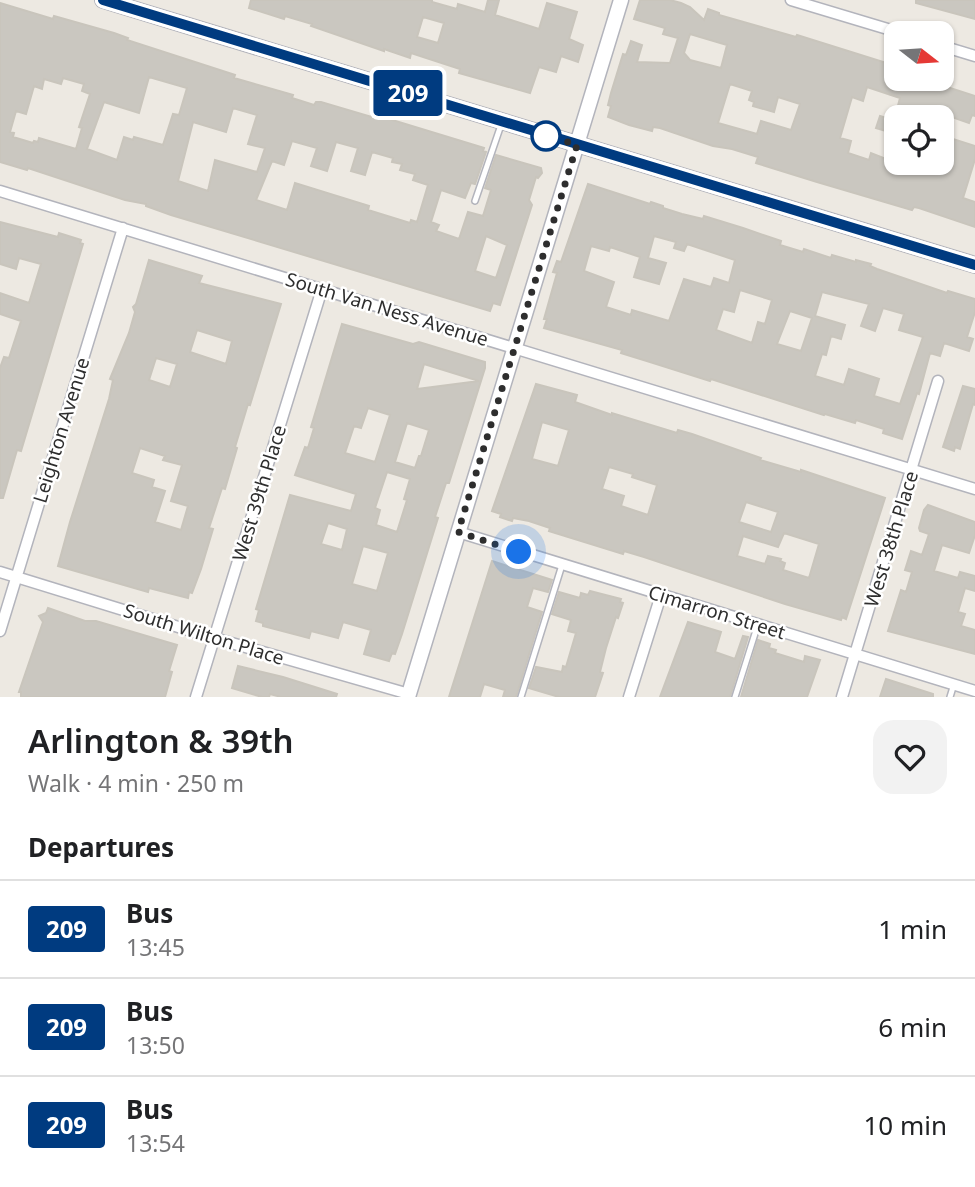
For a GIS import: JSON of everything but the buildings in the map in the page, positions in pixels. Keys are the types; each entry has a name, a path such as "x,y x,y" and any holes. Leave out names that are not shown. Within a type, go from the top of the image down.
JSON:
{"main road":[{"path":"103,0 975,265"}],"street":[{"path":"409,695 621,0"},
{"path":"791,0 884,28"},
{"path":"954,50 975,56"},
{"name":"South Van Ness Avenue","path":"0,191 975,489"},
{"name":"Leighton Avenue","path":"0,631 123,228"},
{"name":"West 39th Place","path":"196,697 322,289"},
{"name":"West 38th Place","path":"842,697 938,381"},
{"name":"Cimarron Street","path":"458,532 975,691"},
{"name":"South Wilton Place","path":"0,572 409,695"},
{"path":"629,697 661,595"}],"lane":[{"path":"475,201 502,122"},
{"path":"521,697 562,565"},
{"path":"735,697 758,624"},
{"path":"950,697 954,684"}],"bus line":[{"name":"209","path":"103,0 975,265"}],"route":[{"path":"519,552 458,532 577,145 539,133 546,136"}]}
